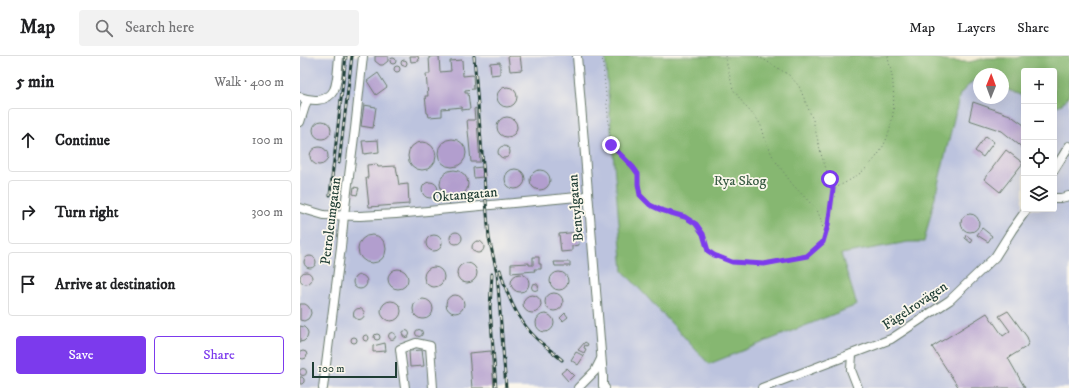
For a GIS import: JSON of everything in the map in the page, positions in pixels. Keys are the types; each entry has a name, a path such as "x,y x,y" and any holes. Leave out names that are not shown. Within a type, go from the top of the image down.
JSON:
{"lane":[{"path":"300,122 303,98 317,100 323,99 334,89 339,56"},
{"name":"Petroleumgatan","path":"323,388 363,56"},
{"name":"Bentylgatan","path":"577,56 601,358"},
{"path":"1057,165 1069,146"},
{"name":"Oktangatan","path":"300,208 324,215 396,214 588,196"},
{"path":"1057,198 1069,196"},
{"name":"Fågelrovägen","path":"762,388 891,339 950,300 995,257 1025,212"},
{"path":"405,388 400,349 416,343 430,346 433,388"},
{"path":"852,354 851,370 858,388"},
{"path":"601,358 603,387"},
{"path":"578,388 595,371 601,358"}],"path":[{"path":"602,56 611,145 638,174 640,195 650,205 685,217 696,224 703,234 708,251 714,255 732,262 764,264 807,256 823,242 828,225 833,189 821,154 813,120 799,86 789,75 758,56"},
{"path":"724,56 733,89 745,106 758,120 774,159 794,185 817,210 822,222 824,239"},
{"path":"833,189 847,182 864,170 880,153 885,144 893,122 894,110 894,86 888,56"}],"shaded area":[{"path":"300,56 605,56 623,271 841,254 908,242 924,242 960,93 973,81 973,104 1009,104 1009,90 1021,95 1021,212 1057,212 1057,106 1062,104 1069,96 1069,388 300,388"}],"green space":[{"name":"Rya Skog","path":"605,56 930,56 944,61 969,62 986,58 1069,56 1069,96 1062,104 1057,106 1057,68 1021,68 1021,95 1009,90 1009,68 973,68 973,81 960,94 924,242 908,242 841,254 857,305 709,364 623,271"}],"building":[{"path":"375,56 388,56 388,61 383,65 380,65 375,61"},
{"path":"410,56 418,56 419,61 411,62"},
{"path":"439,56 440,72 451,71 450,61 462,60 463,76 473,75 474,89 465,90 465,93 468,93 470,109 462,110 462,107 442,109 442,116 429,117 427,113 425,96 428,96 426,74 430,74 429,57"},
{"path":"508,56 520,56 522,70 510,71"},
{"path":"393,58 396,61 393,64 390,61"},
{"path":"404,60 407,63 404,66 401,63"},
{"path":"500,62 500,74 491,75 490,63"},
{"path":"397,66 400,69 397,72 394,69"},
{"path":"378,73 387,87 376,95 367,81"},
{"path":"503,87 511,87 517,93 517,101 511,107 503,107 497,101 497,93"},
{"path":"973,102 973,104 979,104 1010,115 1021,123 1021,147 1002,131 969,120"},
{"path":"364,105 376,107 373,128 361,126"},
{"path":"476,108 480,162 471,162 467,120 475,120 474,109"},
{"path":"503,117 511,117 517,123 517,131 511,137 503,137 497,131 497,123"},
{"path":"322,121 328,124 331,130 328,136 322,139 316,136 313,130 316,124"},
{"path":"986,136 994,142 983,157 975,151"},
{"path":"452,139 462,143 466,153 462,163 452,167 442,163 438,153 442,143"},
{"path":"378,140 379,152 364,154 362,141"},
{"path":"422,142 432,146 436,156 432,166 422,170 412,166 408,156 412,146"},
{"path":"502,146 506,146 510,152 506,158 502,158 498,154 498,150"},
{"path":"319,147 325,150 328,156 325,162 319,165 313,162 310,156 313,150"},
{"path":"1006,150 1021,161 1021,166 1000,192 984,179"},
{"path":"377,164 378,167 396,166 399,185 408,184 409,204 369,207 366,178 368,178 367,165"},
{"path":"482,167 483,177 474,178 473,168"},
{"path":"511,169 519,169 525,175 525,183 519,189 511,189 505,183 505,175"},
{"path":"454,170 464,174 468,184 464,194 454,198 444,194 440,184 444,174"},
{"path":"536,170 544,170 550,176 550,184 544,190 536,190 530,184 530,176"},
{"path":"427,182 433,182 438,187 436,196 433,198 427,198 422,193 422,187"},
{"path":"354,187 359,188 357,195 353,194"},
{"path":"970,214 976,217 979,223 976,229 970,232 964,229 961,223 964,217"},
{"path":"982,228 992,236 988,242 977,235"},
{"path":"456,232 460,234 462,238 460,242 456,244 452,242 450,238 452,234"},
{"path":"578,232 579,245 572,246 572,251 561,252 559,234"},
{"path":"372,235 382,239 386,249 382,259 372,263 362,259 358,249 362,239"},
{"path":"434,235 440,237 442,243 440,249 434,251 428,249 426,243 428,237"},
{"path":"966,235 973,240 971,243 965,238"},
{"path":"478,241 482,243 484,247 482,251 478,253 474,251 472,247 474,243"},
{"path":"310,256 314,258 316,262 314,266 310,268 306,266 304,262 306,258"},
{"path":"533,257 539,257 541,269 511,273 511,264 529,263 529,265 533,265"},
{"path":"554,262 570,262 570,266 555,266"},
{"path":"463,263 471,263 477,269 477,277 471,283 463,283 457,277 457,269"},
{"path":"430,267 438,267 444,273 444,281 438,287 430,287 424,281 424,273"},
{"path":"394,269 402,269 408,275 408,283 402,289 394,289 388,283 388,275"},
{"path":"306,272 310,274 312,278 310,282 306,284 302,282 300,278 302,274"},
{"path":"559,272 565,275 568,281 565,287 559,290 553,287 550,281 553,275"},
{"path":"520,274 526,277 529,283 526,289 520,292 514,289 511,283 514,277"},
{"path":"360,275 365,277 367,282 365,287 360,289 355,287 353,282 355,277"},
{"path":"535,283 539,287 535,291 531,287"},
{"path":"554,293 560,296 563,302 560,308 554,311 548,308 545,302 548,296"},
{"path":"455,295 461,298 464,304 461,310 455,313 449,310 446,304 449,298"},
{"path":"532,295 538,298 541,304 538,310 532,313 526,310 523,304 526,298"},
{"path":"419,299 427,299 433,305 433,313 427,319 419,319 413,313 413,305"},
{"path":"387,301 395,301 401,307 401,315 395,321 387,321 381,315 381,307"},
{"path":"300,304 305,304 308,306 311,313 308,319 304,321 300,320"},
{"path":"359,308 363,310 365,314 363,318 359,320 355,318 353,314 355,310"},
{"path":"1008,311 1029,342 1026,347 1008,358 1025,388 959,388 932,347 987,313 1003,336 1010,331 999,316"},
{"path":"565,313 568,317 563,321 560,318"},
{"path":"545,314 551,317 554,323 551,329 545,332 539,329 536,323 539,317"},
{"path":"300,326 307,330 308,334 304,341 300,342"},
{"path":"419,329 422,330 422,336 419,337 416,336 415,333 416,330"},
{"path":"406,330 409,331 409,337 406,338 403,337 402,334 403,331"},
{"path":"392,332 395,333 395,339 392,340 389,339 388,336 389,333"},
{"path":"377,334 380,337 377,340 374,337"},
{"path":"366,335 369,338 366,341 363,338"},
{"path":"354,337 357,340 354,343 351,340"},
{"path":"585,342 588,344 587,346 585,345 584,348 586,349 584,353 578,350"},
{"path":"385,343 386,351 373,352 373,346"},
{"path":"422,350 424,366 410,367 409,351"},
{"path":"301,351 305,351 307,355 305,359 301,359 299,357 299,353"},
{"path":"491,351 494,388 472,388 469,353"},
{"path":"576,352 584,356 578,365 571,360"},
{"path":"567,368 574,375 568,381 561,373"},
{"path":"303,369 306,372 303,375 300,372"},
{"path":"300,377 304,379 302,384 300,384"}],"railway":[{"path":"330,195 346,56"},
{"path":"339,163 352,56"},
{"path":"474,56 489,238 497,273 506,388"},
{"path":"500,270 510,299 519,317 531,333 562,360"},
{"path":"492,274 490,308 496,388"}],"route":[{"path":"611,145 638,174 640,195 650,205 675,215 685,217 696,224 703,234 708,251 732,262 764,264 807,256 823,242 828,225 833,189 830,179"}]}
